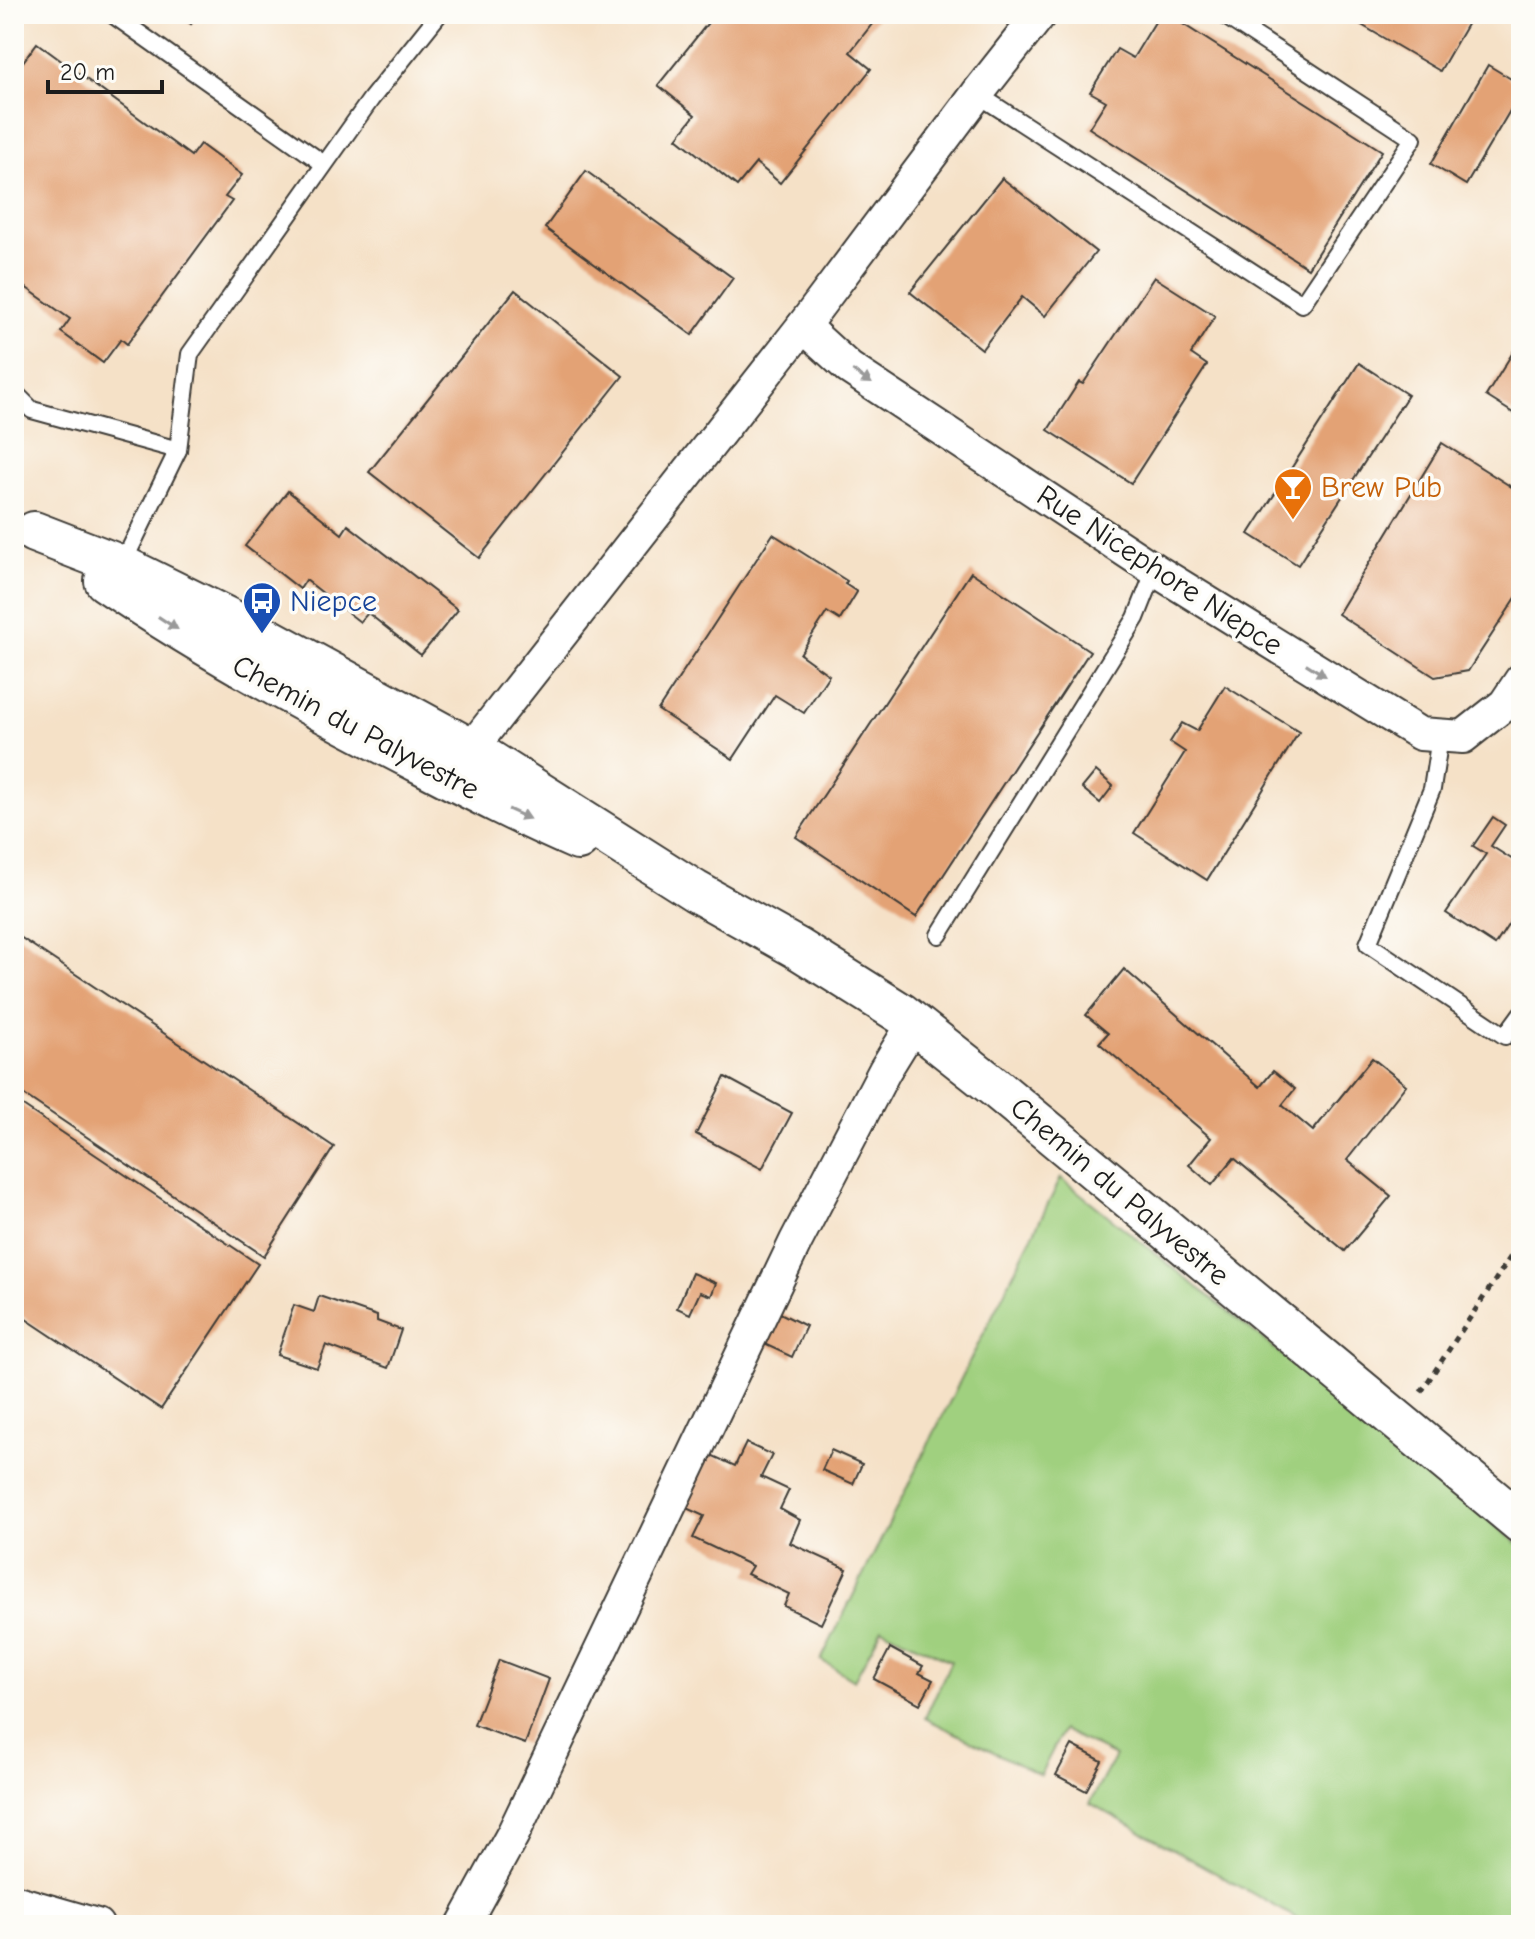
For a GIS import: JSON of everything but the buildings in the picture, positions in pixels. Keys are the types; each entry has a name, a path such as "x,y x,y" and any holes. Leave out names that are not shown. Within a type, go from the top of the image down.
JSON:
{"street":[{"path":"463,765 1040,14"},
{"name":"Rue Nicephore Niepce","path":"803,326 849,368 1155,570 1420,734 1440,737"},
{"name":"Chemin du Palyvestre","path":"24,525 181,631 302,701 463,765"},
{"name":"Chemin du Palyvestre","path":"24,525 122,566 262,635 463,765 797,948 914,1023 1521,1523"},
{"path":"1440,737 1463,737 1505,704 1521,680"},
{"path":"463,1925 519,1821 796,1241 885,1070 914,1023"},
{"path":"14,1901 97,1925"}],"lane":[{"path":"112,14 324,164"},
{"path":"122,566 178,450 190,354 371,99 439,14"},
{"path":"977,94 1302,304 1413,139 1222,14"},
{"path":"14,392 32,410 178,450"},
{"path":"939,935 1136,618 1155,570"},
{"path":"1440,737 1432,789 1368,944 1505,1036 1521,1014"}],"path":[{"path":"1399,1422 1521,1241"}],"green space":[{"path":"1061,1178 1521,1546 1521,1925 1309,1925 1090,1803 1115,1756 1063,1730 1040,1775 925,1718 951,1661 882,1629 854,1680 821,1660"}],"place":[{"name":"Brew Pub","path":"1293,521"},
{"name":"Niepce","path":"262,635"}]}
